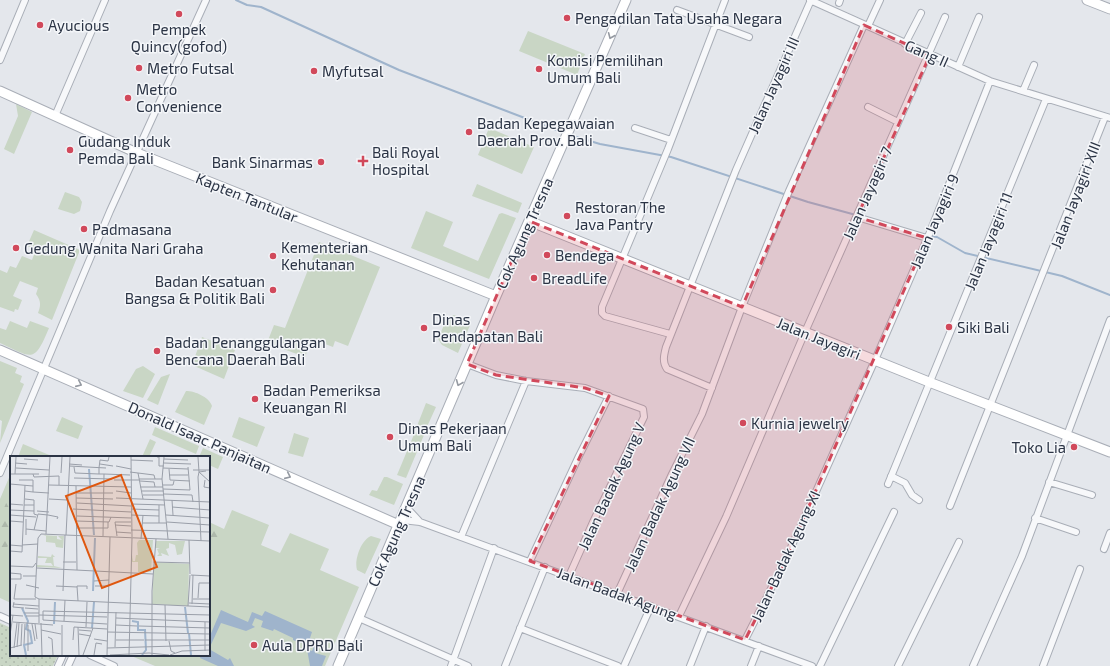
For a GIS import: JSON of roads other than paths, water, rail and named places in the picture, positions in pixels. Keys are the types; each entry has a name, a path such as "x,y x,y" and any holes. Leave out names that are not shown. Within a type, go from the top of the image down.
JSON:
{"street":[{"path":"0,60 25,0"},
{"path":"56,113 105,0"},
{"path":"0,473 110,211 206,0"},
{"name":"Cok Agung Tresna","path":"338,666 407,508 496,296 566,140 626,0"},
{"path":"670,334 602,313 602,307 668,149 725,0"},
{"name":"Gang II","path":"810,0 990,81 1046,99"},
{"name":"Jalan Jayagiri III","path":"712,388 672,372 664,365 665,353 670,334 736,170 810,0"},
{"name":"Jalan Badak Agung VII","path":"617,594 672,474 702,414 742,307 789,191 866,26 880,0"},
{"path":"1087,0 1110,9"},
{"path":"677,10 749,37"},
{"path":"905,44 921,12"},
{"name":"Jalan Jayagiri 7","path":"679,616 946,17"},
{"path":"958,67 979,17"},
{"path":"1023,91 1034,65"},
{"name":"Jalan Jayagiri 9","path":"824,472 875,360 928,236 990,81"},
{"name":"Kapten Tantular","path":"0,91 56,113 137,154 496,296"},
{"name":"Jalan Jayagiri XIII","path":"950,506 1039,283 1108,118 1046,99"},
{"name":"Jalan Jayagiri 11","path":"888,484 929,382 986,249 1046,99"},
{"path":"868,107 898,122"},
{"path":"635,128 671,140"},
{"path":"857,217 928,236"},
{"name":"Jalan Jayagiri","path":"529,221 929,382 1110,452"},
{"path":"973,666 1022,556 1110,320"},
{"name":"Donald Isaac Panjaitan","path":"0,350 400,522"},
{"name":"Jalan Badak Agung V","path":"468,364 496,375 526,381 585,388 640,406 644,409 644,418 593,522 569,576"},
{"path":"461,537 526,381"},
{"path":"530,561 578,456 609,396"},
{"name":"Jalan Badak Agung XI","path":"745,640 784,563 824,472"},
{"path":"891,476 905,483 912,495 920,500"},
{"path":"1049,482 1092,495"},
{"name":"Jalan Badak Agung","path":"407,508 420,522"},
{"path":"820,666 894,512"},
{"path":"1035,518 1076,532"},
{"name":"Jalan Badak Agung","path":"400,522 420,522 530,561 812,666"},
{"path":"1104,549 1110,533"},
{"path":"898,666 959,542"},
{"path":"452,663 494,548"},
{"path":"506,666 545,567"},
{"path":"1043,666 1080,569"},
{"path":"624,666 651,606"},
{"path":"0,616 10,621"},
{"path":"359,618 452,663 468,666"},
{"path":"690,666 706,626"},
{"path":"520,628 618,666"},
{"path":"752,666 759,646"},
{"path":"58,666 63,656"},
{"path":"68,666 73,656"},
{"path":"92,656 114,666"}],"water":[{"path":"221,610 248,622 252,612 262,616 265,611 312,632 310,638 319,642 315,653 326,656 322,666 310,666 307,649 312,651 315,644 309,641 306,647 304,644 293,640 293,638 274,629 273,631 261,627 263,621 255,618 252,625 255,627 246,631 221,623 210,647 210,636"},
{"path":"210,650 228,660 230,658 234,666 218,666 200,658 201,656 210,656"}],"waterway":[{"path":"236,0 247,5 261,7 399,70 564,133"},
{"path":"570,135 600,144 671,157 808,202 856,215"},
{"path":"930,236 937,237 965,253 1062,276 1110,295"}],"place":[{"name":"Pempek Quincy(gofod)","path":"179,14"},
{"name":"Pengadilan Tata Usaha Negara","path":"567,18"},
{"name":"Ayucious","path":"40,25"},
{"name":"Metro Futsal","path":"139,68"},
{"name":"Komisi Pemilihan Umum Bali","path":"539,69"},
{"name":"Myfutsal","path":"314,71"},
{"name":"Metro Convenience","path":"128,98"},
{"name":"Badan Kepegawaian Daerah Prov. Bali","path":"469,132"},
{"name":"Gudang Induk Pemda Bali","path":"70,150"},
{"name":"Bali Royal Hospital","path":"363,161"},
{"name":"Bank Sinarmas","path":"321,162"},
{"name":"Restoran The Java Pantry","path":"567,216"},
{"name":"Padmasana","path":"84,229"},
{"name":"Gedung Wanita Nari Graha","path":"16,248"},
{"name":"Bendega","path":"547,255"},
{"name":"Kementerian Kehutanan","path":"273,256"},
{"name":"BreadLife","path":"534,278"},
{"name":"Badan Kesatuan Bangsa & Politik Bali","path":"273,290"},
{"name":"Siki Bali","path":"949,327"},
{"name":"Dinas Pendapatan Bali","path":"424,328"},
{"name":"Badan Penanggulangan Bencana Daerah Bali","path":"157,351"},
{"name":"Badan Pemeriksa Keuangan RI","path":"255,399"},
{"name":"Kurnia jewelry","path":"743,423"},
{"name":"Dinas Pekerjaan Umum Bali","path":"390,437"},
{"name":"Toko Lia","path":"1074,447"},
{"name":"Aula DPRD Bali","path":"254,645"}]}
